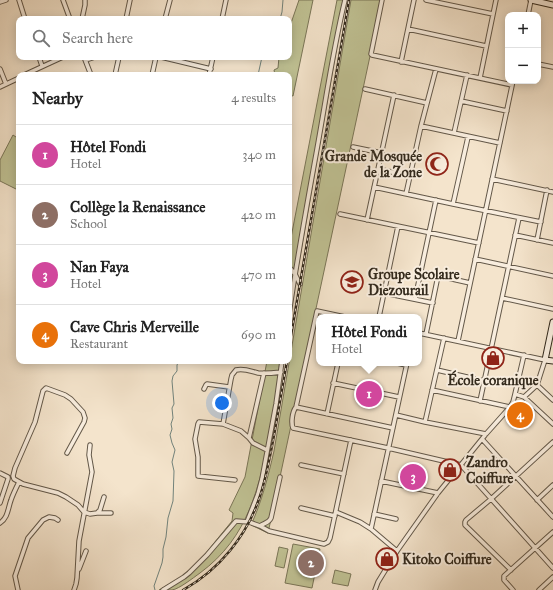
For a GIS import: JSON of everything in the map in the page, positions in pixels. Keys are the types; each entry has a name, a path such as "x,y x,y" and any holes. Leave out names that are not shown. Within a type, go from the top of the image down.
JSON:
{"street":[{"path":"0,2 6,0"},
{"path":"18,0 24,16"},
{"path":"63,0 69,16"},
{"path":"83,16 85,0"},
{"path":"127,16 130,0"},
{"path":"166,16 170,0"},
{"path":"223,16 226,0"},
{"path":"292,294 332,64 345,0"},
{"path":"382,0 372,55 480,78 505,82"},
{"path":"401,62 414,0"},
{"path":"426,0 493,14"},
{"path":"480,78 496,0"},
{"path":"529,12 531,0 553,5"},
{"path":"408,29 486,46"},
{"path":"40,60 42,66"},
{"path":"30,72 56,60"},
{"path":"85,60 90,72"},
{"path":"116,72 118,60"},
{"path":"153,72 155,60"},
{"path":"173,60 210,69"},
{"path":"210,72 212,60"},
{"path":"541,65 553,67"},
{"path":"0,69 6,84"},
{"path":"406,194 421,126 436,69"},
{"path":"454,134 467,75"},
{"path":"0,86 16,79"},
{"path":"458,341 513,84"},
{"path":"365,89 427,103"},
{"path":"367,220 394,95"},
{"path":"461,101 507,111"},
{"path":"421,126 500,143"},
{"path":"453,204 468,136"},
{"path":"353,147 382,153"},
{"path":"378,169 410,176"},
{"path":"492,179 553,192"},
{"path":"374,187 541,222"},
{"path":"537,240 547,190"},
{"path":"415,299 436,200"},
{"path":"340,214 479,243"},
{"path":"480,401 519,218"},
{"path":"380,314 398,226"},
{"path":"515,235 553,243"},
{"path":"475,259 553,276"},
{"path":"292,270 300,284"},
{"path":"421,272 470,283"},
{"path":"426,334 438,276"},
{"path":"384,293 433,303"},
{"path":"502,298 553,309"},
{"path":"316,314 317,311 331,314"},
{"path":"316,316 296,407 293,413 293,428 461,465 553,568"},
{"path":"524,397 537,385 545,360 553,322"},
{"path":"422,333 553,361"},
{"path":"425,422 444,338"},
{"path":"375,590 378,582 397,551 438,493 482,438 510,407 513,402 524,355"},
{"path":"246,522 258,494 262,479 282,364"},
{"path":"327,414 337,366"},
{"path":"371,529 407,366"},
{"path":"223,424 229,387 232,375 236,370 243,369 264,373 281,372"},
{"path":"437,370 484,381"},
{"path":"249,438 264,373"},
{"path":"333,383 399,397"},
{"path":"204,389 208,384 229,387"},
{"path":"537,385 553,400"},
{"path":"67,453 85,418 83,412 65,395 46,388 43,391 35,422 15,468 13,476 14,479 35,488 58,493 78,505 84,512 90,514 112,513"},
{"path":"432,390 510,407"},
{"path":"515,394 524,397 553,424"},
{"path":"296,407 393,428"},
{"path":"396,415 486,434"},
{"path":"235,480 198,476 196,438 199,422 223,424 242,431 253,443 267,450"},
{"path":"482,438 553,517"},
{"path":"163,590 184,577 207,555 236,521 246,522 260,526 269,531 324,544 328,542 336,514 351,440"},
{"path":"510,570 465,525 464,522 553,442"},
{"path":"74,590 78,572 79,541 92,472 89,455 90,445"},
{"path":"301,465 344,474"},
{"path":"0,473 8,478 0,503"},
{"path":"260,526 270,521 280,477"},
{"path":"381,481 438,493"},
{"path":"0,523 6,516 19,482"},
{"path":"537,500 553,485"},
{"path":"97,513 100,510 104,497"},
{"path":"301,508 336,514 360,522 371,529 397,551"},
{"path":"374,514 396,519"},
{"path":"18,590 16,574 28,538 43,520 49,517 58,520"},
{"path":"513,590 504,580 504,576 553,532"},
{"path":"78,572 86,551"},
{"path":"539,590 553,577"}],"green space":[{"path":"299,0 313,0 293,96 292,72 274,72 274,70 278,68 279,60 292,60 292,20"},
{"path":"337,0 345,0 292,302 292,232"},
{"path":"351,0 382,0 268,533 251,525 264,489 274,451 289,364 292,364 292,346"},
{"path":"13,135 16,137 16,189 0,181 0,160"},
{"path":"266,364 281,364 262,471 250,509 241,527 217,559 200,573 178,588 172,590 159,590 186,575 232,521 233,513 229,510 245,477"},
{"path":"293,544 320,549 312,588 285,583"},
{"path":"279,547 288,549 284,568 275,566"},
{"path":"335,570 351,574 348,586 332,583"}],"waterway":[{"path":"281,16 283,0"},
{"path":"259,72 261,60"},
{"path":"155,590 154,586 162,563 168,518 173,501 174,471 172,462 175,450 170,435 173,418 172,408 174,404 172,381 173,376 177,371 178,364"}],"railway":[{"path":"292,330 349,0"},
{"path":"183,590 196,582 220,562 248,525 260,496 269,463 286,364"}],"place":[{"name":"Grande Mosquée de la Zone","path":"437,164"},
{"name":"Groupe Scolaire Diezourail","path":"352,282"},
{"name":"École coranique","path":"493,358"},
{"name":"Hôtel Fondi","path":"369,394"},
{"name":"Cave Chris Merveille","path":"520,415"},
{"name":"Zandro Coiffure","path":"450,470"},
{"name":"Nan Faya","path":"413,477"},
{"name":"Kitoko Coiffure","path":"387,559"},
{"name":"Collège la Renaissance","path":"311,563"}]}
